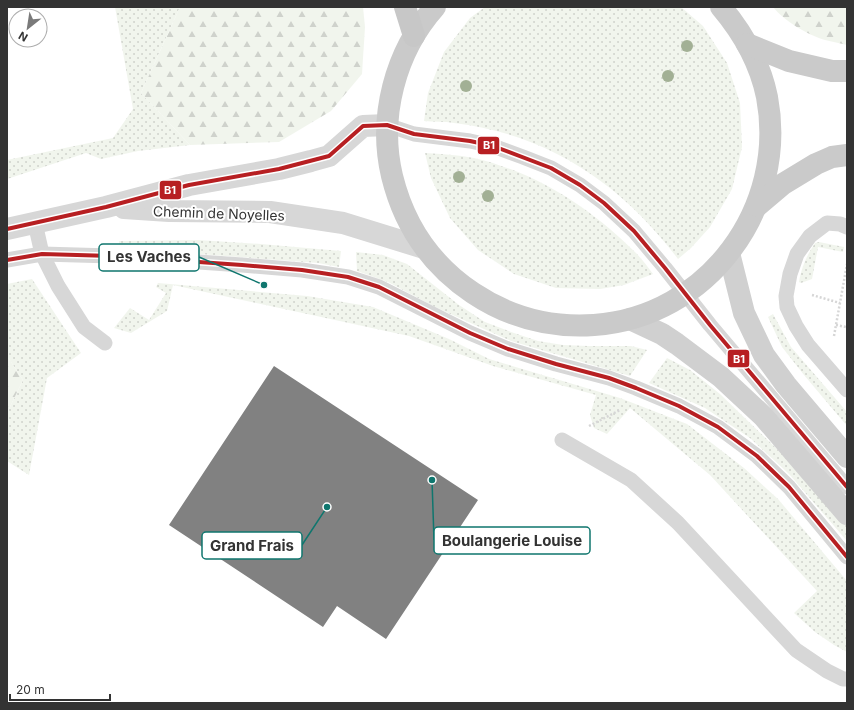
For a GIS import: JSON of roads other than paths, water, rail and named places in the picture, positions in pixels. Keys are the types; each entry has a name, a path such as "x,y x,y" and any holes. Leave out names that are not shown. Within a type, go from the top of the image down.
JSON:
{"highway":[{"path":"405,7 414,36"}],"main road":[{"path":"435,7 414,36 403,56 395,78 390,101 387,125 387,146 395,190 402,210 412,230 424,248 441,267 460,284 481,299 504,311 528,319 554,324 579,326 605,324 630,319 668,304 685,294 701,282 729,253 749,223 765,180 769,152 770,125 767,96 759,70 748,44 734,22 721,7"},
{"path":"748,44 789,62 832,71 847,71"},
{"path":"756,207 782,184 816,164 832,157 847,155"},
{"path":"729,253 744,314 764,355 786,385 847,457"},
{"path":"630,319 662,334 721,378 764,418 847,514"}],"street":[{"name":"Chemin de Noyelles","path":"7,229 106,207 189,185 279,169 329,156 363,126 387,125"},
{"name":"Chemin de Noyelles","path":"106,207 169,211 270,212 343,223 424,248"}],"lane":[{"path":"387,125 414,134 470,141 493,146 552,168 580,185 604,203 634,231 710,325 847,487"},
{"path":"35,223 42,254 58,286 84,327 105,343"},
{"path":"847,227 840,224 827,223 810,236 797,254 790,274 786,296 787,307 808,346 847,390"},
{"path":"7,260 42,254 112,256 302,270 348,277 379,287 470,333 508,349 609,378 636,388 679,406 718,427 756,456 789,488 847,557"},
{"path":"562,440 631,480 678,523 796,650 827,671 843,679 847,679"}],"place":[{"name":"Les Vaches","path":"264,285"},
{"name":"Boulangerie Louise","path":"432,480"},
{"name":"Grand Frais","path":"327,507"}]}
